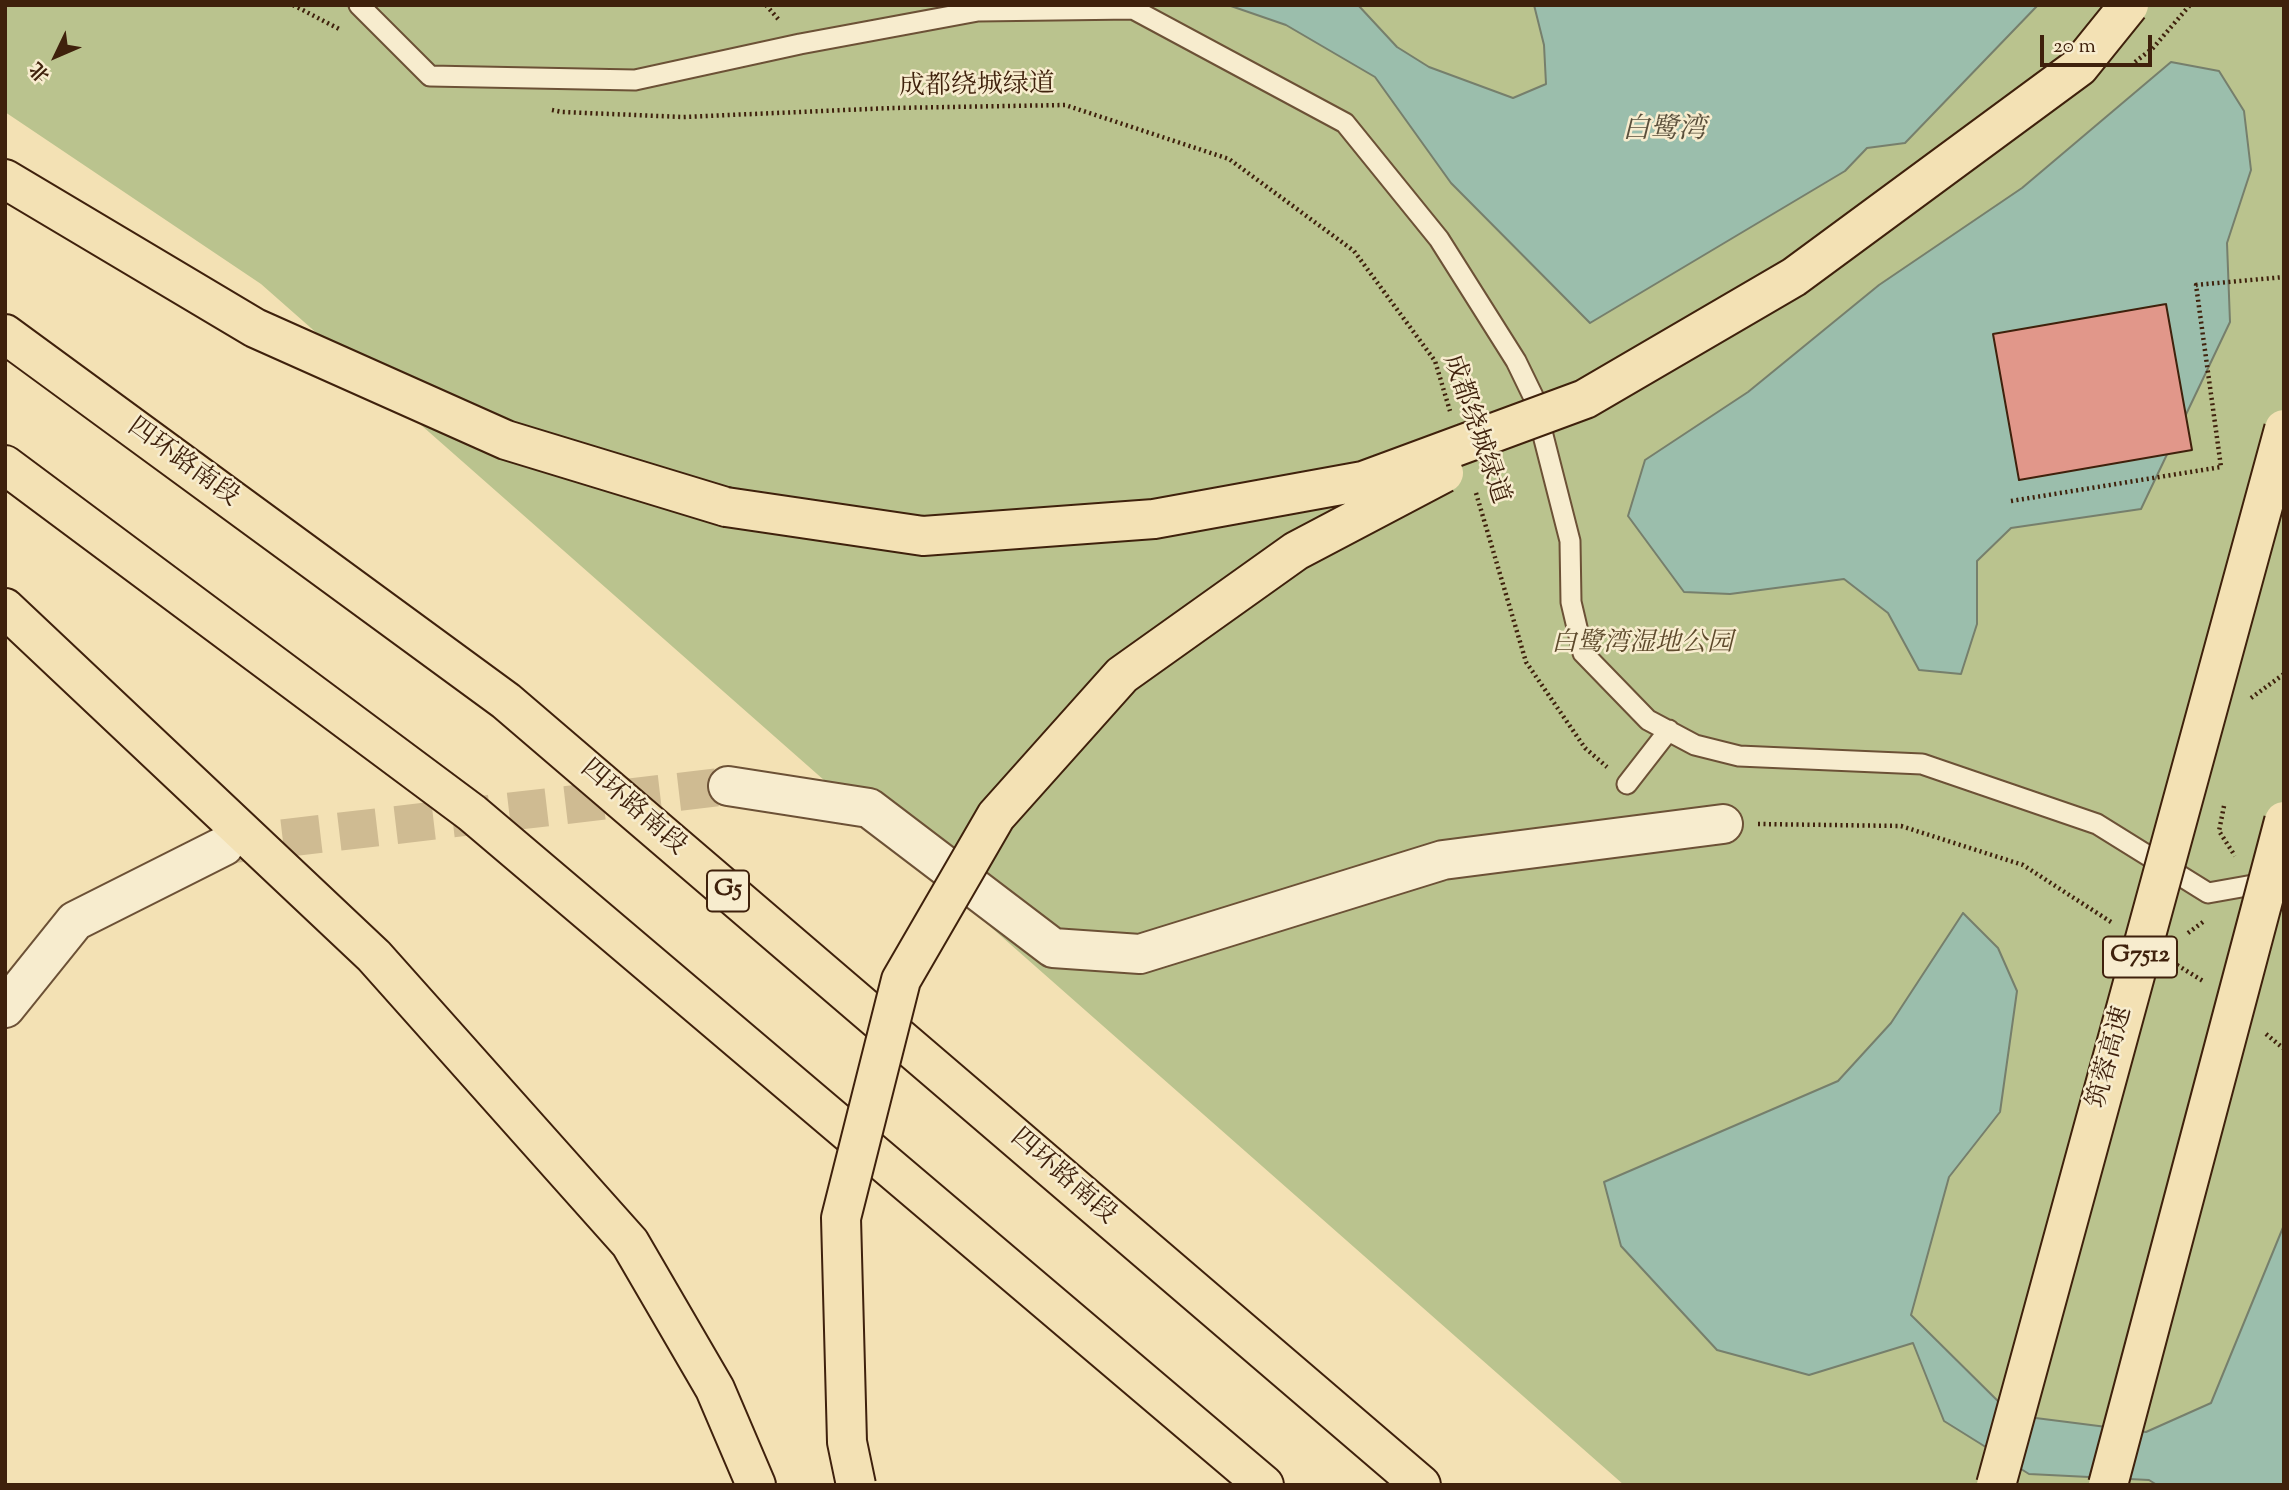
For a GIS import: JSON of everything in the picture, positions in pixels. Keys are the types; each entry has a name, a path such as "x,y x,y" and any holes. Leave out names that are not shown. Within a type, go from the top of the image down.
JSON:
{"highway":[{"path":"856,1485 847,1442 841,1218 901,980 996,816 1122,675 1296,551 1585,399 1794,278 2079,67 2129,5"},
{"path":"5,180 255,328 506,440 726,507 923,536 1154,519 1363,481 1585,399"},
{"name":"四环路南段","path":"5,334 506,701 1421,1485"},
{"name":"筑蓉高速","path":"1996,1485 2284,429"},
{"path":"5,465 472,813 1264,1485"},
{"path":"5,608 374,956 630,1243 715,1389 756,1485"},
{"path":"2108,1485 2284,821"}],"street":[{"path":"728,786 869,807 1053,948 1140,954 1443,860 1723,824"},
{"path":"5,1008 75,921 224,846"}],"lane":[{"path":"359,5 430,76 635,80 800,44 978,11 1133,9 1345,123 1439,239 1516,361 1533,396 1570,541 1571,602 1583,653 1648,720 1695,744 1739,756 1922,764 2097,824 2208,893 2253,885 2284,901"},
{"path":"1627,784 1669,730"}],"path":[{"path":"293,5 350,35"},
{"name":"成都绕城绿道","path":"549,109 562,112 682,117 892,108 1065,105 1229,159 1354,251 1435,362 1451,414"},
{"path":"2011,501 2221,467 2196,285 2284,277"},
{"name":"成都绕城绿道","path":"1475,491 1526,662 1585,748 1627,784"},
{"path":"2243,704 2284,674"},
{"path":"2180,939 2253,885 2219,831 2226,793"},
{"path":"1723,824 1901,826 2023,865 2114,924"},
{"path":"2171,961 2214,988"},
{"path":"2264,1032 2284,1049"}],"green space":[{"name":"白鹭湾湿地公园","path":"5,5 2284,5 2284,1485 1624,1485 261,284 5,112"}],"water":[{"name":"白鹭湾","path":"1228,5 1358,5 1397,47 1429,67 1513,98 1546,84 1544,45 1534,5 2038,5 1905,143 1867,148 1845,171 1590,323 1451,183 1375,77 1286,25"},
{"path":"2171,62 2219,71 2244,111 2251,170 2227,243 2230,322 2141,509 2011,528 1977,561 1977,624 1961,674 1919,670 1888,613 1844,579 1730,594 1684,592 1628,516 1645,460 1748,392 1879,285 2022,188"},
{"path":"1963,913 1998,948 2017,991 2000,1112 1949,1177 1911,1315 2012,1415 2146,1432 2211,1403 2284,1225 2284,1485 2157,1485 2149,1480 2029,1474 1944,1421 1913,1343 1809,1375 1717,1350 1621,1246 1604,1182 1838,1081 1891,1023"}],"building":[{"path":"2166,304 2192,450 2019,480 1993,334"}],"tunnel":[{"path":"226,845 728,786"}]}
